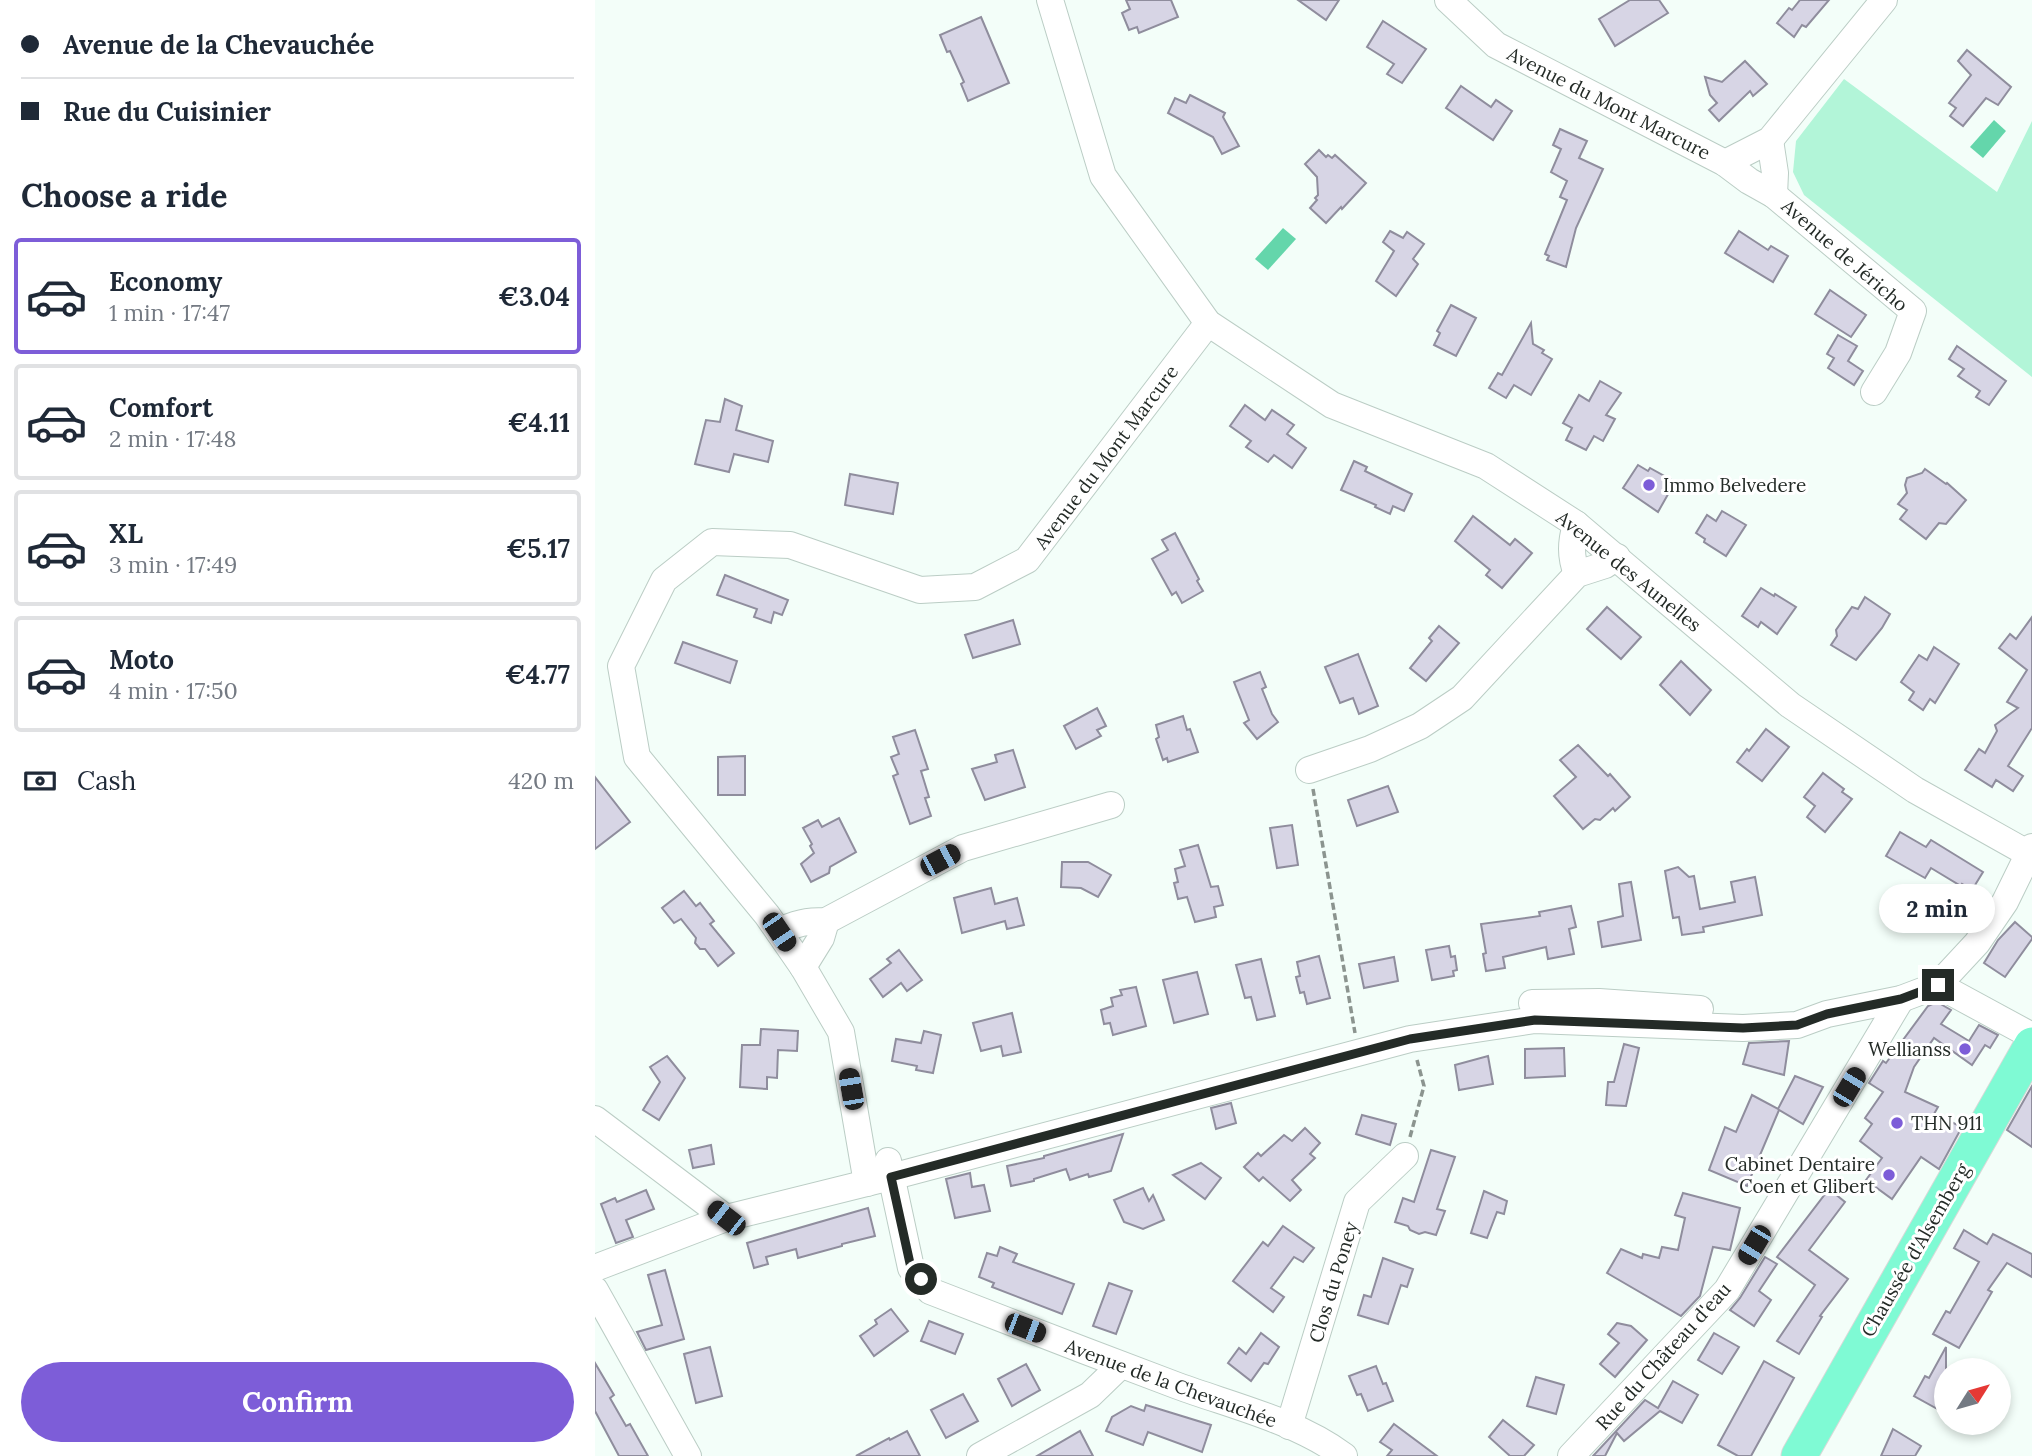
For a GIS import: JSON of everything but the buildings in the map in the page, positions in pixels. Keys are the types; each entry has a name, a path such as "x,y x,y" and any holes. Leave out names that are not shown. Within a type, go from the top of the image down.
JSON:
{"main road":[{"name":"Chaussée d'Alsemberg","path":"1799,1456 2032,1045"}],"street":[{"path":"1050,0 1103,176 1208,323"},
{"name":"Avenue du Mont Marcure","path":"1448,0 1496,45 1725,163 1769,140 1884,0"},
{"name":"Avenue de Jéricho","path":"1769,140 1775,173 1775,195"},
{"name":"Avenue de Jéricho","path":"1725,163 1749,181 1775,195 1913,311 1898,353 1874,393"},
{"name":"Avenue des Aunelles","path":"1208,323 1332,405 1486,466 1576,524 1617,556 1790,705 1915,790 2030,850"},
{"name":"Avenue du Mont Marcure","path":"877,1171 841,1032 779,932 637,757 621,666 664,580 712,542 790,545 920,590 975,587 1027,560 1208,323"},
{"path":"1576,524 1571,559 1577,574"},
{"path":"1309,770 1420,726 1462,698 1577,574 1605,565 1617,556"},
{"path":"779,932 791,925 810,921 826,922 963,848 1111,805"},
{"path":"877,1171 1410,1039 1535,1020 1743,1028 1797,1025 1827,1014 1901,999 1938,985 1977,943 2005,902 2030,850"},
{"path":"803,967 821,938 826,922"},
{"path":"1938,985 2032,1037"},
{"name":"Rue du Château d'eau","path":"1571,1456 1727,1290 1901,999"},
{"path":"595,1268 726,1218 1012,1130 1408,1022 1533,1003 1599,1002 1741,1011 1794,1008 1827,1014"},
{"path":"595,1119 726,1218"},
{"name":"Clos du Poney","path":"1289,1426 1357,1202 1405,1156"},
{"name":"Avenue de la Chevauchée","path":"877,1171 911,1268 930,1291 1289,1426 1331,1446 1344,1456"},
{"path":"595,1290 688,1456"},
{"path":"980,1456 1090,1395 1121,1365"}],"path":[{"path":"1309,770 1356,1037"},
{"path":"1405,1156 1424,1086 1423,1075 1410,1039"}],"shaded area":[{"path":"1844,79 1997,192 2032,121 2032,377 1804,195 1793,172 1796,141"},
{"path":"1994,120 2006,131 1983,158 1970,147"},
{"path":"1283,228 1296,239 1268,270 1255,259"}],"place":[{"name":"Immo Belvedere","path":"1649,485"},
{"name":"Wellianss","path":"1965,1049"},
{"name":"THN 911","path":"1897,1123"},
{"name":"Cabinet Dentaire Coen et Glibert","path":"1889,1175"}],"route":[{"path":"921,1279 911,1268 891,1177 1410,1039 1535,1020 1743,1028 1797,1025 1827,1014 1901,999 1938,985"}]}
